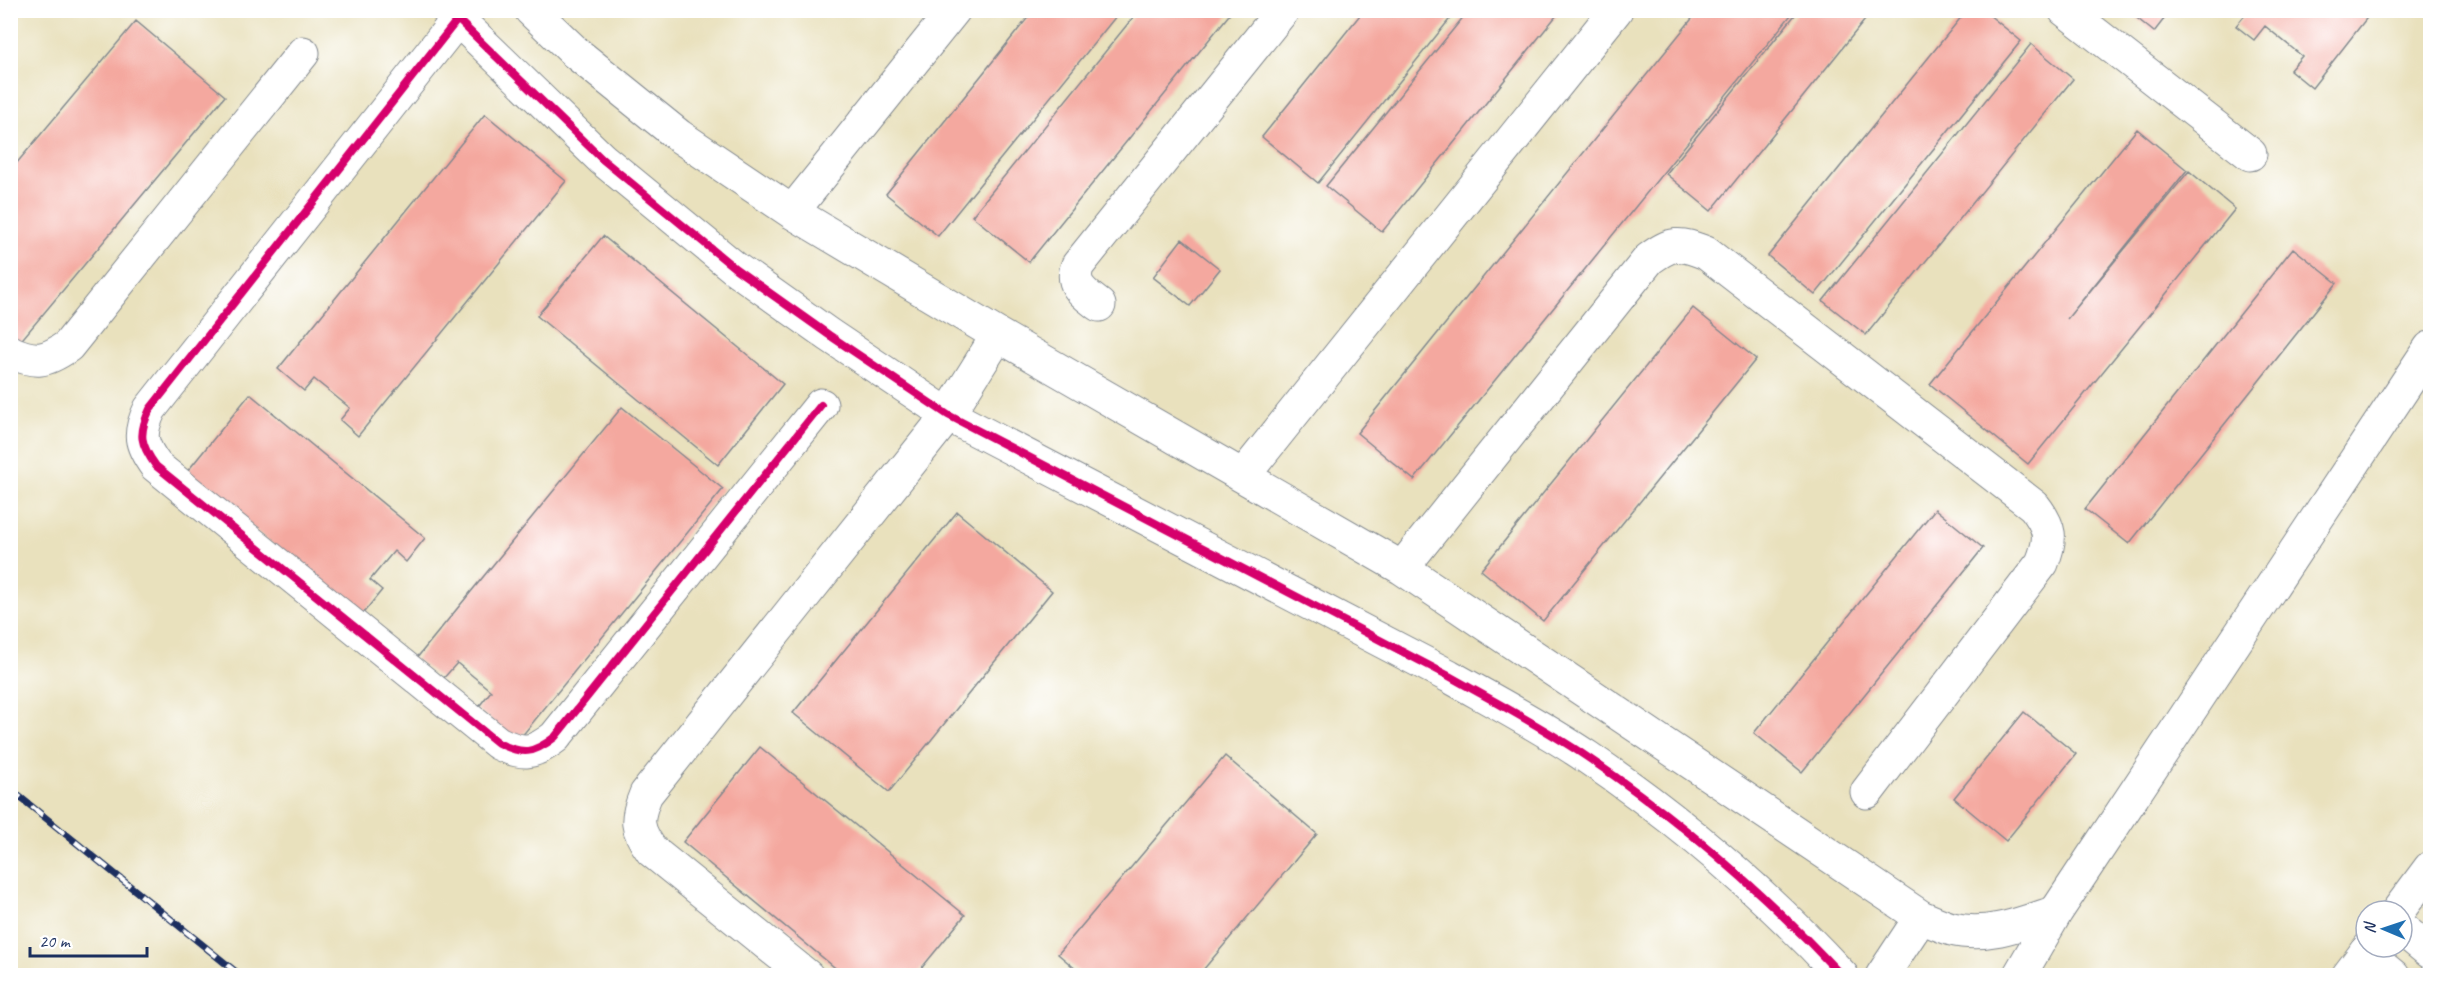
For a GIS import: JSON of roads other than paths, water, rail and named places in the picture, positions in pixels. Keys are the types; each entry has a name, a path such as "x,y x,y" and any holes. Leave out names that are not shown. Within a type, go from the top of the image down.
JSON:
{"street":[{"path":"531,10 576,53 679,136 792,212 998,335 1402,568 1921,917 1952,929 1983,932 2016,925 2056,912"},
{"path":"792,212 954,10"},
{"path":"1099,305 1080,291 1075,283 1074,274 1078,266 1283,10"},
{"path":"1242,476 1616,10"},
{"path":"2065,10 2250,154"},
{"path":"821,405 555,737 538,750 517,752 498,743 156,466 144,450 141,428 150,409 457,14 602,159 736,269 829,335 948,415 1449,676 1521,716 1585,756 1669,816 1737,872 1811,942 1842,975"},
{"path":"10,352 30,360 51,358 68,346 303,53"},
{"path":"1402,568 1649,259 1666,247 1687,245 1706,253 2034,506 2047,523 2049,544 2042,563 1867,792"},
{"path":"807,975 652,851 640,835 638,813 646,794 948,415 998,335"},
{"path":"2019,975 2056,912 2430,348"},
{"path":"2407,899 2430,868"},
{"path":"1882,975 1921,917"},
{"path":"2414,939 2430,952"},
{"path":"2361,959 2393,975"}],"railway":[{"path":"10,789 241,976"}]}
